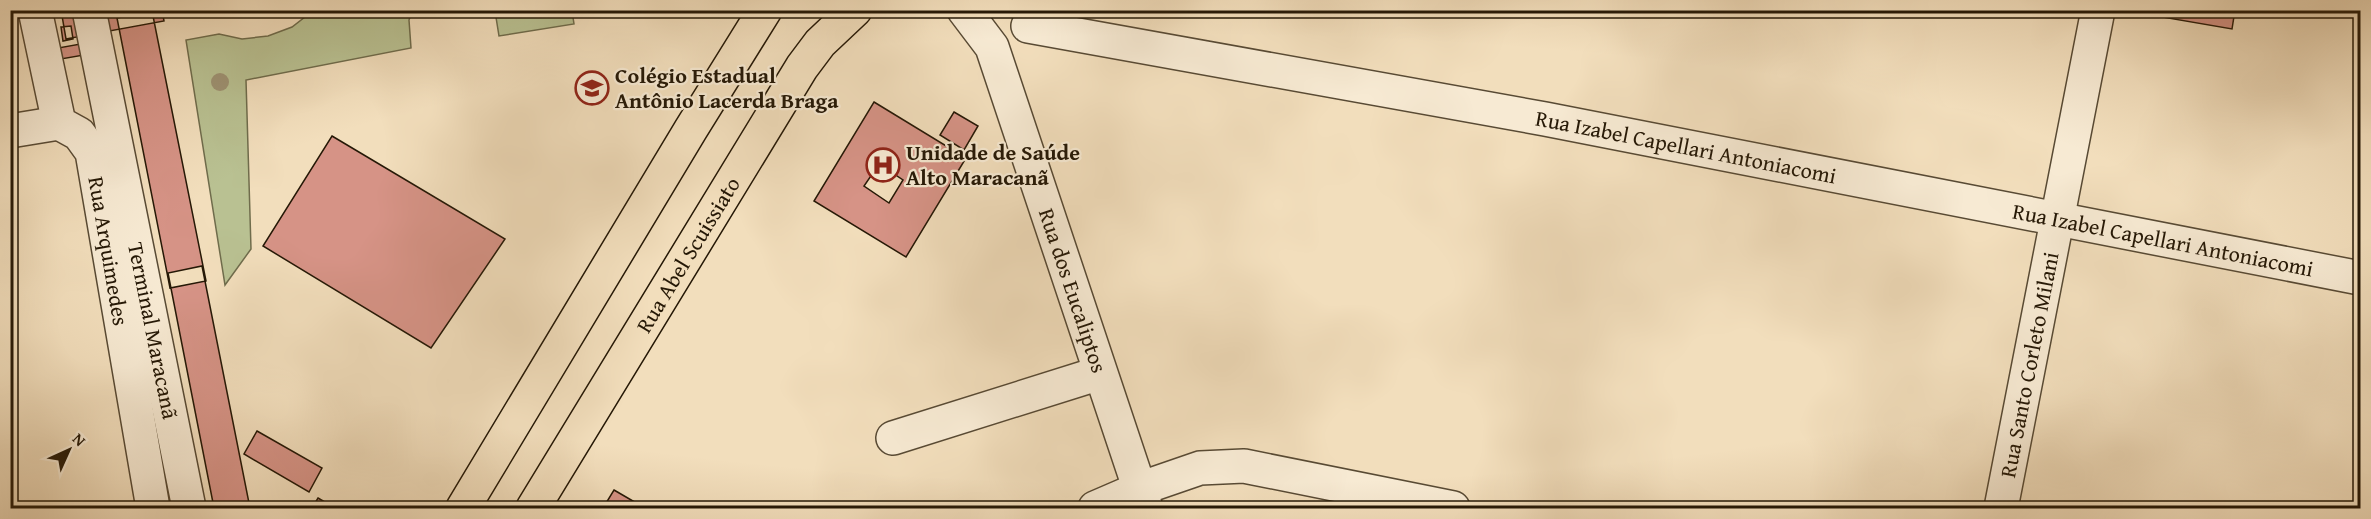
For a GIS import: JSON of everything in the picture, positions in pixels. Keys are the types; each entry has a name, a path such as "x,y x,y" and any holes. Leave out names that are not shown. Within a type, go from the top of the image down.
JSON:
{"main road":[{"path":"463,508 765,10"},
{"name":"Rua Abel Scuissiato","path":"533,508 802,67 820,43 855,10"}],"street":[{"path":"10,131 59,123 35,10"},
{"name":"Terminal Maracanã","path":"89,10 189,508"},
{"name":"Rua dos Eucaliptos","path":"964,10 992,47 1142,499"},
{"name":"Rua Santo Corleto Milani","path":"2001,508 2098,10"},
{"path":"992,47 1024,18"},
{"name":"Rua Izabel Capellari Antoniacomi","path":"1024,18 2361,278"},
{"name":"Rua Arquimedes","path":"59,123 79,134 92,152 153,508"},
{"path":"893,438 1100,373"},
{"path":"1095,508 1142,499 1200,468 1244,466 1453,508"}],"green space":[{"path":"314,10 412,11 409,20 411,48 246,80 251,249 225,285 186,40 219,34 242,39 268,36 292,27"},
{"path":"495,11 572,11 574,24 499,36"}],"building":[{"path":"46,10 75,10 81,44 53,49"},
{"path":"52,10 82,10 90,54 61,59"},
{"path":"61,10 162,10 164,21 66,39"},
{"path":"1213,10 1245,10 1244,16"},
{"path":"2163,10 2235,10 2232,29 2162,17"},
{"path":"152,11 206,281 170,288 117,18"},
{"path":"71,26 73,39 63,41 61,27"},
{"path":"874,102 966,158 906,257 814,201","holes":["879,164 903,180 889,203 864,186"]},
{"path":"954,112 978,126 964,150 940,135"},
{"path":"332,136 505,239 431,348 263,246"},
{"path":"202,266 250,508 214,508 168,273"},
{"path":"257,431 322,468 309,492 244,454"},
{"path":"614,490 645,508 603,508"},
{"path":"318,498 335,508 312,508"}],"place":[{"name":"Colégio Estadual Antônio Lacerda Braga","path":"592,88"},
{"name":"Unidade de Saúde Alto Maracanã","path":"883,165"}]}
